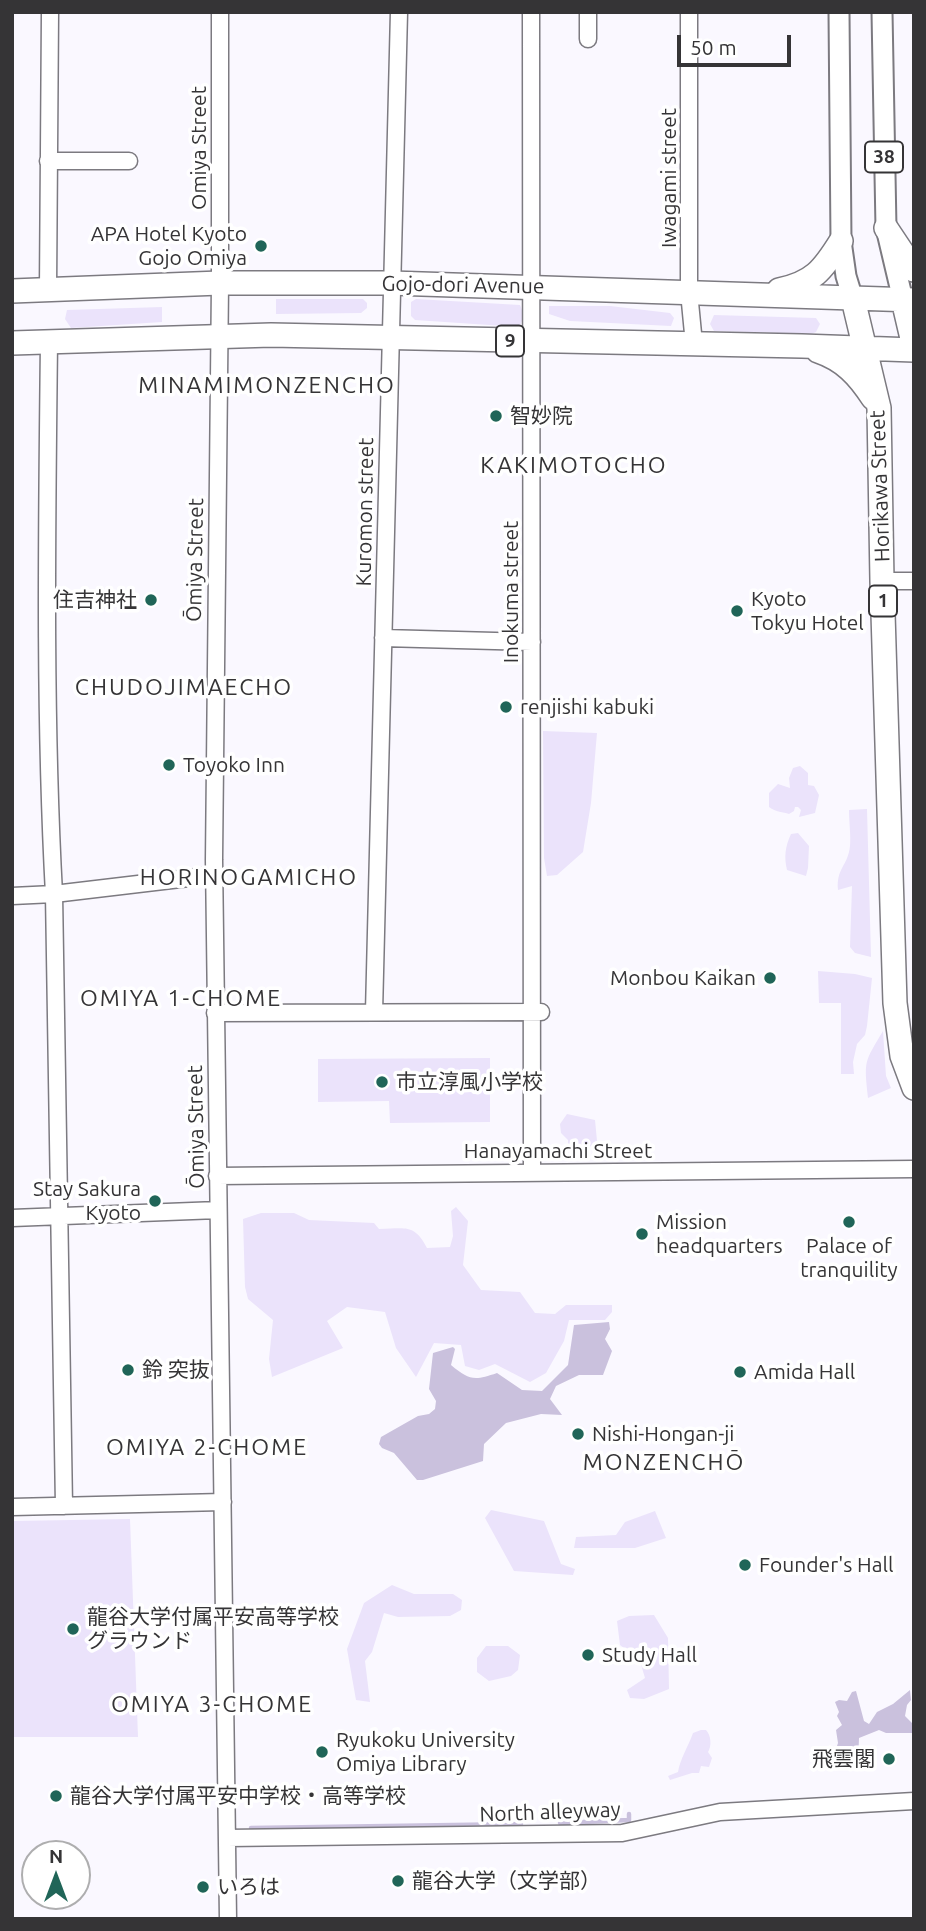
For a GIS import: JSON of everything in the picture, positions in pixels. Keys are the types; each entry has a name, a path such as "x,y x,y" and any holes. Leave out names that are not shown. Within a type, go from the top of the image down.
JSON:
{"highway":[{"path":"886,228 914,270"},
{"path":"755,295 808,282 828,261 841,241"},
{"name":"Gojo-dori Avenue","path":"12,291 220,283 391,282 908,300"},
{"name":"Horikawa Street","path":"853,299 879,408 895,1003 902,1056 914,1088"},
{"path":"908,300 914,349"},
{"name":"9","path":"12,343 219,335 390,336 531,342 914,349"},
{"path":"802,346 832,356 851,368 879,408"}],"main road":[{"name":"Horikawa Street","path":"839,12 841,241 846,276 853,299"},
{"name":"38","path":"882,12 886,228 908,300"}],"street":[{"path":"48,289 50,12"},
{"name":"Omiya Street","path":"220,12 220,283"},
{"name":"Kuromon street","path":"374,1012 399,12"},
{"name":"Inokuma street","path":"531,12 532,642 536,1012 532,1172"},
{"path":"588,12 588,38"},
{"name":"Iwagami street","path":"689,12 689,292 694,344"},
{"path":"48,161 129,161"},
{"path":"219,335 220,283"},
{"name":"Ōmiya Street","path":"219,335 214,875 228,1919"},
{"path":"48,341 47,666 49,803 54,894 64,1506"},
{"path":"882,581 914,581"},
{"path":"383,638 532,642"},
{"path":"12,896 54,894 214,875"},
{"path":"215,1013 536,1012"},
{"name":"Hanayamachi Street","path":"217,1176 909,1168"},
{"path":"12,1218 218,1210"},
{"path":"12,1507 223,1502"},
{"name":"North alleyway","path":"227,1838 622,1833 720,1812 914,1801"}],"shaded area":[{"path":"276,299 363,299 367,308 361,313 276,314"},
{"path":"416,299 520,305 523,319 519,327 415,320 411,316 411,302"},
{"path":"549,306 610,306 670,313 674,318 671,326 570,321 549,314"},
{"path":"162,307 162,322 71,328 65,319 67,310"},
{"path":"714,315 816,318 820,324 816,332 811,334 714,331 710,324"},
{"path":"543,731 597,733 591,803 583,852 557,875 547,876 544,858"},
{"path":"800,766 808,773 808,785 814,786 819,795 815,813 799,817 801,810 798,807 789,814 769,807 769,793 778,784 790,788 789,778 793,768"},
{"path":"867,809 871,957 855,953 850,947 852,886 838,890 840,872 850,846 849,810"},
{"path":"798,833 809,846 806,876 787,870 786,865 789,839 791,834"},
{"path":"818,971 872,978 867,1026 865,1035 857,1044 853,1062 854,1074 841,1074 841,1003 819,1003"},
{"path":"883,1031 886,1076 891,1088 868,1098 867,1062"},
{"path":"490,1058 490,1122 390,1123 389,1101 318,1102 318,1059"},
{"path":"567,1114 595,1120 597,1141 585,1151 560,1151 568,1147 568,1140 561,1133 560,1124"},
{"path":"456,1207 468,1221 463,1265 481,1290 520,1292 535,1313 555,1314 566,1305 612,1305 612,1312 605,1320 569,1320 564,1341 546,1373 530,1382 495,1364 479,1370 465,1366 461,1345 434,1343 416,1377 396,1348 385,1312 347,1307 327,1321 343,1348 272,1377 269,1359 273,1320 248,1299 245,1287 243,1219 261,1213 294,1213 309,1220 374,1223 379,1229 402,1228 413,1231 427,1248 450,1247 453,1236 451,1211"},
{"path":"609,1322 610,1329 605,1339 612,1351 603,1375 579,1375 556,1386 550,1399 562,1415 541,1414 506,1423 484,1444 483,1461 417,1480 394,1453 379,1444 381,1437 435,1409 436,1401 429,1389 433,1353 453,1347 455,1349 451,1365 467,1376 477,1378 497,1373 522,1390 542,1391 568,1365 574,1325"},
{"path":"491,1510 544,1521 561,1564 575,1569 573,1575 514,1571 485,1518"},
{"path":"655,1511 666,1538 635,1548 574,1548 576,1537 616,1535 625,1522"},
{"name":"龍谷大学付属平安高等学校 グラウンド","path":"130,1519 138,1737 12,1737 12,1521"},
{"path":"392,1585 414,1594 453,1594 462,1600 461,1610 450,1616 398,1617 384,1613 372,1652 365,1661 370,1702 356,1700 347,1649 364,1603"},
{"path":"654,1615 668,1638 669,1689 644,1699 630,1698 627,1690 645,1678 640,1661 620,1645 617,1621 629,1616"},
{"path":"486,1646 508,1646 520,1655 518,1670 511,1676 489,1681 477,1672 477,1658"},
{"path":"910,1690 911,1700 905,1716 914,1725 914,1733 886,1733 879,1730 859,1738 858,1763 856,1764 849,1754 839,1759 833,1758 838,1743 836,1730 842,1725 837,1716 839,1712 835,1702 847,1701 852,1692 856,1691 864,1721 869,1724 877,1712 893,1704"},
{"path":"706,1730 710,1738 708,1752 712,1758 709,1767 701,1766 699,1773 670,1780 668,1776 678,1772 693,1733"}],"waterway":[{"path":"560,1823 629,1820 629,1814"},
{"path":"251,1828 521,1824"}],"place":[{"name":"APA Hotel Kyoto Gojo Omiya","path":"261,246"},
{"name":"智妙院","path":"496,416"},
{"name":"住吉神社","path":"151,600"},
{"name":"Kyoto Tokyu Hotel","path":"737,611"},
{"name":"renjishi kabuki","path":"506,707"},
{"name":"Toyoko Inn","path":"169,765"},
{"name":"Monbou Kaikan","path":"770,978"},
{"name":"市立淳風小学校","path":"382,1082"},
{"name":"Stay Sakura Kyoto","path":"155,1201"},
{"name":"Palace of tranquility","path":"849,1222"},
{"name":"Mission headquarters","path":"642,1234"},
{"name":"鈴 突抜","path":"128,1370"},
{"name":"Amida Hall","path":"740,1372"},
{"name":"Nishi-Hongan-ji","path":"578,1434"},
{"name":"Founder's Hall","path":"745,1565"},
{"name":"龍谷大学付属平安高等学校 グラウンド","path":"73,1629"},
{"name":"Study Hall","path":"588,1655"},
{"name":"Ryukoku University Omiya Library","path":"322,1752"},
{"name":"飛雲閣","path":"889,1759"},
{"name":"龍谷大学付属平安中学校・高等学校","path":"56,1796"},
{"name":"龍谷大学（文学部）","path":"398,1881"},
{"name":"いろは","path":"203,1887"}],"district":[{"name":"MINAMIMONZENCHO","path":"267,385"},
{"name":"KAKIMOTOCHO","path":"574,465"},
{"name":"CHUDOJIMAECHO","path":"184,687"},
{"name":"HORINOGAMICHO","path":"249,877"},
{"name":"OMIYA 1-CHOME","path":"181,998"},
{"name":"OMIYA 2-CHOME","path":"207,1447"},
{"name":"MONZENCHŌ","path":"664,1462"},
{"name":"OMIYA 3-CHOME","path":"212,1704"}]}
